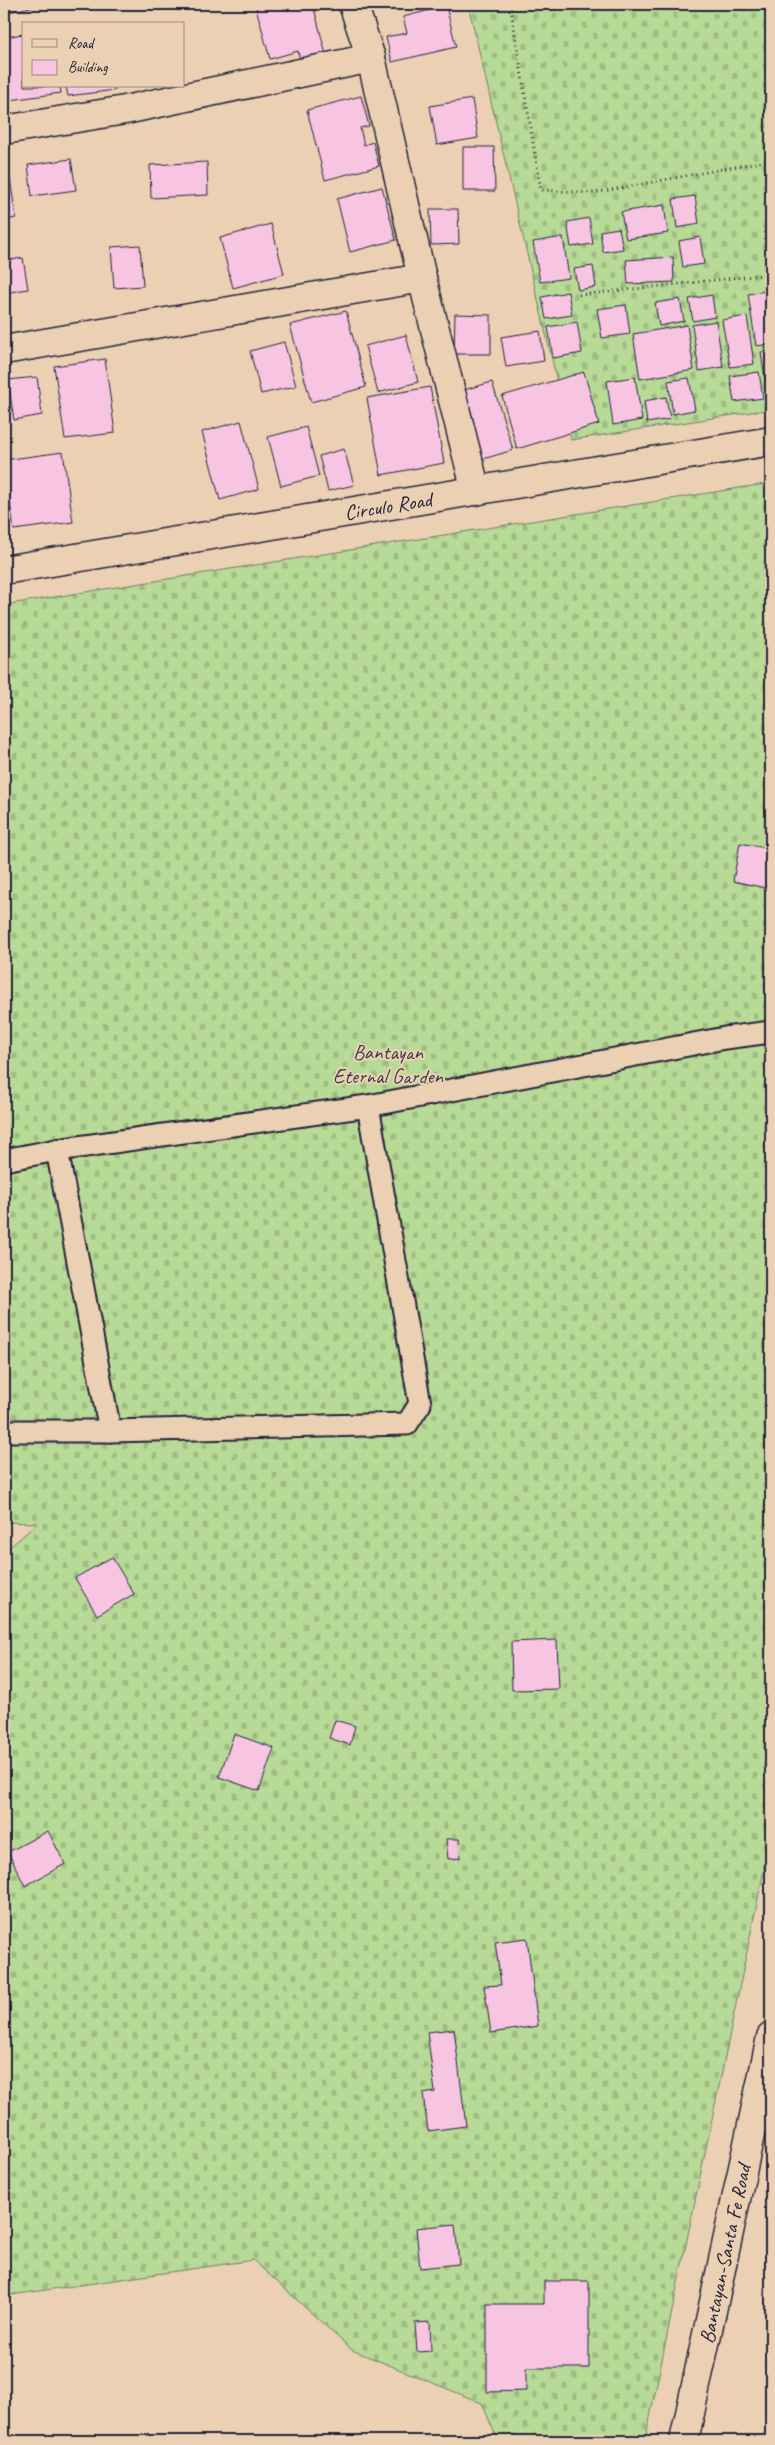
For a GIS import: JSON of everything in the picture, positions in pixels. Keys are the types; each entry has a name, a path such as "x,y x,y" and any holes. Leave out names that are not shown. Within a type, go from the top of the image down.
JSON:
{"street":[{"path":"353,4 371,58 422,278 476,491"},
{"path":"4,130 125,110 371,58"},
{"path":"4,350 422,278"},
{"name":"Circulo Road","path":"4,570 771,441"},
{"name":"Bantayan-Santa Fe Road","path":"684,2441 771,2037"}],"lane":[{"path":"4,1160 57,1150 368,1106 725,1038 771,1032"},
{"path":"4,1432 406,1424 420,1404 368,1106"},
{"path":"57,1150 110,1431"}],"path":[{"path":"510,4 541,190 594,193 771,160"},
{"path":"580,296 771,274"}],"green space":[{"path":"468,4 771,4 771,409 571,440"},
{"name":"Bantayan Eternal Garden","path":"771,483 771,1836 645,2441 498,2441 482,2403 352,2350 253,2260 4,2296 4,1552 38,1523 4,1522 4,605"}],"building":[{"path":"4,4 44,4 4,13"},
{"path":"255,4 313,4 327,59 301,66 298,51 270,59"},
{"path":"446,6 456,47 392,62 386,37 407,33 403,17"},
{"path":"22,34 22,88 60,88 61,93 10,100 4,57 4,37"},
{"path":"66,88 114,88 115,90 68,96"},
{"path":"361,96 369,126 360,128 364,145 373,142 379,166 325,180 307,110"},
{"path":"472,99 478,138 437,145 430,106"},
{"path":"463,147 494,147 495,191 463,191"},
{"path":"71,159 76,190 32,196 28,165"},
{"path":"207,162 208,195 151,198 150,165"},
{"path":"10,178 16,218 4,220 4,179"},
{"path":"382,187 396,240 350,252 337,199"},
{"path":"695,196 699,224 677,228 673,199"},
{"path":"664,205 668,233 626,239 621,212"},
{"path":"430,209 458,209 459,244 431,245"},
{"path":"589,218 593,244 571,247 567,222"},
{"path":"271,224 284,274 233,288 220,238"},
{"path":"619,228 623,249 603,252 600,231"},
{"path":"563,237 569,278 540,282 533,242"},
{"path":"700,237 704,264 683,267 679,241"},
{"path":"140,245 143,286 114,288 111,247"},
{"path":"673,257 674,282 628,284 626,260"},
{"path":"23,258 28,289 4,293 4,261"},
{"path":"593,266 596,287 578,290 574,269"},
{"path":"771,290 771,344 756,346 748,294"},
{"path":"568,292 572,315 546,319 542,297"},
{"path":"712,295 715,317 693,321 689,299"},
{"path":"680,299 684,321 659,326 655,303"},
{"path":"626,305 630,334 602,338 597,309"},
{"path":"346,311 366,387 311,402 290,325"},
{"path":"455,314 491,315 491,354 454,354"},
{"path":"747,316 754,364 730,367 722,320"},
{"path":"716,321 723,367 699,371 692,325"},
{"path":"577,322 582,353 553,358 548,327"},
{"path":"687,325 694,370 640,379 633,334"},
{"path":"540,331 544,361 506,367 501,337"},
{"path":"406,335 418,382 378,393 365,346"},
{"path":"284,342 296,386 261,394 250,351"},
{"path":"771,351 771,384 766,385 761,352"},
{"path":"105,359 115,433 65,439 54,366"},
{"path":"584,372 599,424 517,449 502,396"},
{"path":"759,372 763,398 734,402 730,376"},
{"path":"37,377 42,415 14,420 8,380"},
{"path":"635,377 642,420 613,425 607,381"},
{"path":"689,378 695,410 673,414 668,381"},
{"path":"492,382 513,450 480,460 460,391"},
{"path":"430,387 444,463 381,475 367,398"},
{"path":"666,397 670,419 647,423 644,401"},
{"path":"241,421 259,489 220,500 202,432"},
{"path":"306,427 319,476 281,486 268,437"},
{"path":"344,449 354,485 328,491 319,456"},
{"path":"63,452 73,522 14,530 4,460"},
{"path":"740,843 771,849 770,889 733,881"},
{"path":"112,1557 134,1594 97,1615 75,1578"},
{"path":"557,1640 559,1689 512,1690 511,1642"},
{"path":"335,1720 355,1726 350,1745 329,1738"},
{"path":"234,1734 274,1748 259,1791 219,1777"},
{"path":"48,1831 65,1864 25,1886 8,1852"},
{"path":"446,1839 459,1839 460,1858 448,1859"},
{"path":"527,1938 538,2026 491,2033 484,1986 501,1985 495,1942"},
{"path":"454,2029 466,2126 428,2131 423,2094 435,2092 427,2032"},
{"path":"455,2224 459,2264 420,2268 416,2228"},
{"path":"544,2281 589,2281 589,2368 526,2368 526,2391 487,2392 487,2304 544,2304"},
{"path":"430,2322 431,2351 417,2352 415,2323"}]}
